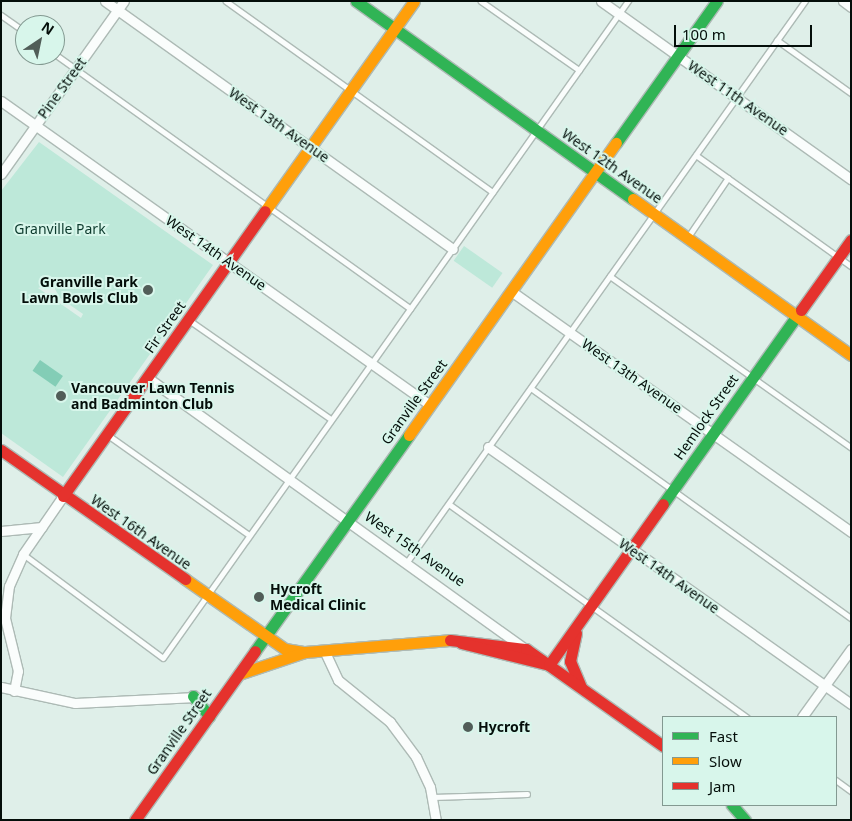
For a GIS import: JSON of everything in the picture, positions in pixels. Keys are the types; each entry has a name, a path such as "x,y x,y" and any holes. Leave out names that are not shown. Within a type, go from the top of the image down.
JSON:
{"main road":[{"name":"West 12th Avenue","path":"356,1 851,355"},
{"name":"Fir Street","path":"63,496 414,1"},
{"name":"Granville Street","path":"135,820 717,1"},
{"name":"Hemlock Street","path":"544,663 588,609 851,240"},
{"name":"West 16th Avenue","path":"1,450 63,496 265,637 285,649 305,652"},
{"name":"Hemlock Street","path":"544,663 577,628 588,609"},
{"path":"577,628 570,661 581,687"},
{"path":"240,674 305,652 399,640 461,643 544,663"},
{"path":"461,643 477,640 526,649"},
{"name":"West 15th Avenue","path":"526,649 662,745"},
{"path":"193,696 209,716"},
{"path":"734,806 745,820"}],"street":[{"name":"West 13th Avenue","path":"105,1 453,249"},
{"name":"Pine Street","path":"1,174 124,1"},
{"name":"West 11th Avenue","path":"601,1 851,179"},
{"path":"842,1 851,7"},
{"name":"West 14th Avenue","path":"1,101 430,405"},
{"name":"West 13th Avenue","path":"512,290 851,532"},
{"name":"West 15th Avenue","path":"148,378 290,477 526,649"},
{"name":"West 14th Avenue","path":"488,447 851,704"},
{"name":"Fir Street","path":"14,691 18,672 5,618 9,586 23,554 63,496"},
{"path":"1,531 42,527"},
{"path":"803,716 851,649"},
{"path":"324,650 338,680 376,709 401,735 421,765 433,797 436,820"},
{"path":"1,687 75,703 193,696 217,704"}],"lane":[{"path":"226,1 493,192"},
{"path":"481,1 579,70"},
{"path":"23,554 163,658 628,1"},
{"path":"407,562 805,1"},
{"path":"1,15 15,25"},
{"path":"777,40 851,93"},
{"path":"65,61 410,308"},
{"path":"696,155 851,266"},
{"path":"687,238 728,178"},
{"path":"610,276 851,447"},
{"path":"189,320 331,419"},
{"path":"531,388 851,618"},
{"path":"107,434 249,535"},
{"path":"449,504 588,609 746,716"},
{"path":"837,781 851,791"},
{"path":"433,797 527,794"}],"green space":[{"name":"Granville Park","path":"39,142 213,265 63,477 1,433 1,191","holes":["44,286 55,289 60,298 83,314 81,318 38,288"]},
{"path":"464,246 503,273 492,288 454,261"}],"shaded area":[{"path":"40,360 63,376 55,387 33,371"}],"traffic: fast":[{"path":"356,1 633,199"},
{"path":"616,143 717,1"},
{"path":"663,504 801,310"},
{"path":"255,651 409,435"},
{"path":"193,696 209,716"},
{"path":"733,806 745,820"}],"traffic: slow":[{"path":"265,211 414,1"},
{"path":"409,435 616,143"},
{"path":"633,199 851,355"},
{"path":"185,579 285,649 305,652 450,640"},
{"path":"239,674 305,652"}],"traffic: jam":[{"path":"63,496 265,211"},
{"path":"801,310 851,240"},
{"path":"1,450 185,579"},
{"path":"549,665 663,504"},
{"path":"576,633 570,661 581,687"},
{"path":"450,640 526,649 662,745"},
{"path":"461,643 549,665"},
{"path":"135,820 255,651"}],"place":[{"name":"Granville Park Lawn Bowls Club","path":"148,290"},
{"name":"Vancouver Lawn Tennis and Badminton Club","path":"61,396"},
{"name":"Hycroft Medical Clinic","path":"259,597"},
{"name":"Hycroft","path":"468,727"}]}
